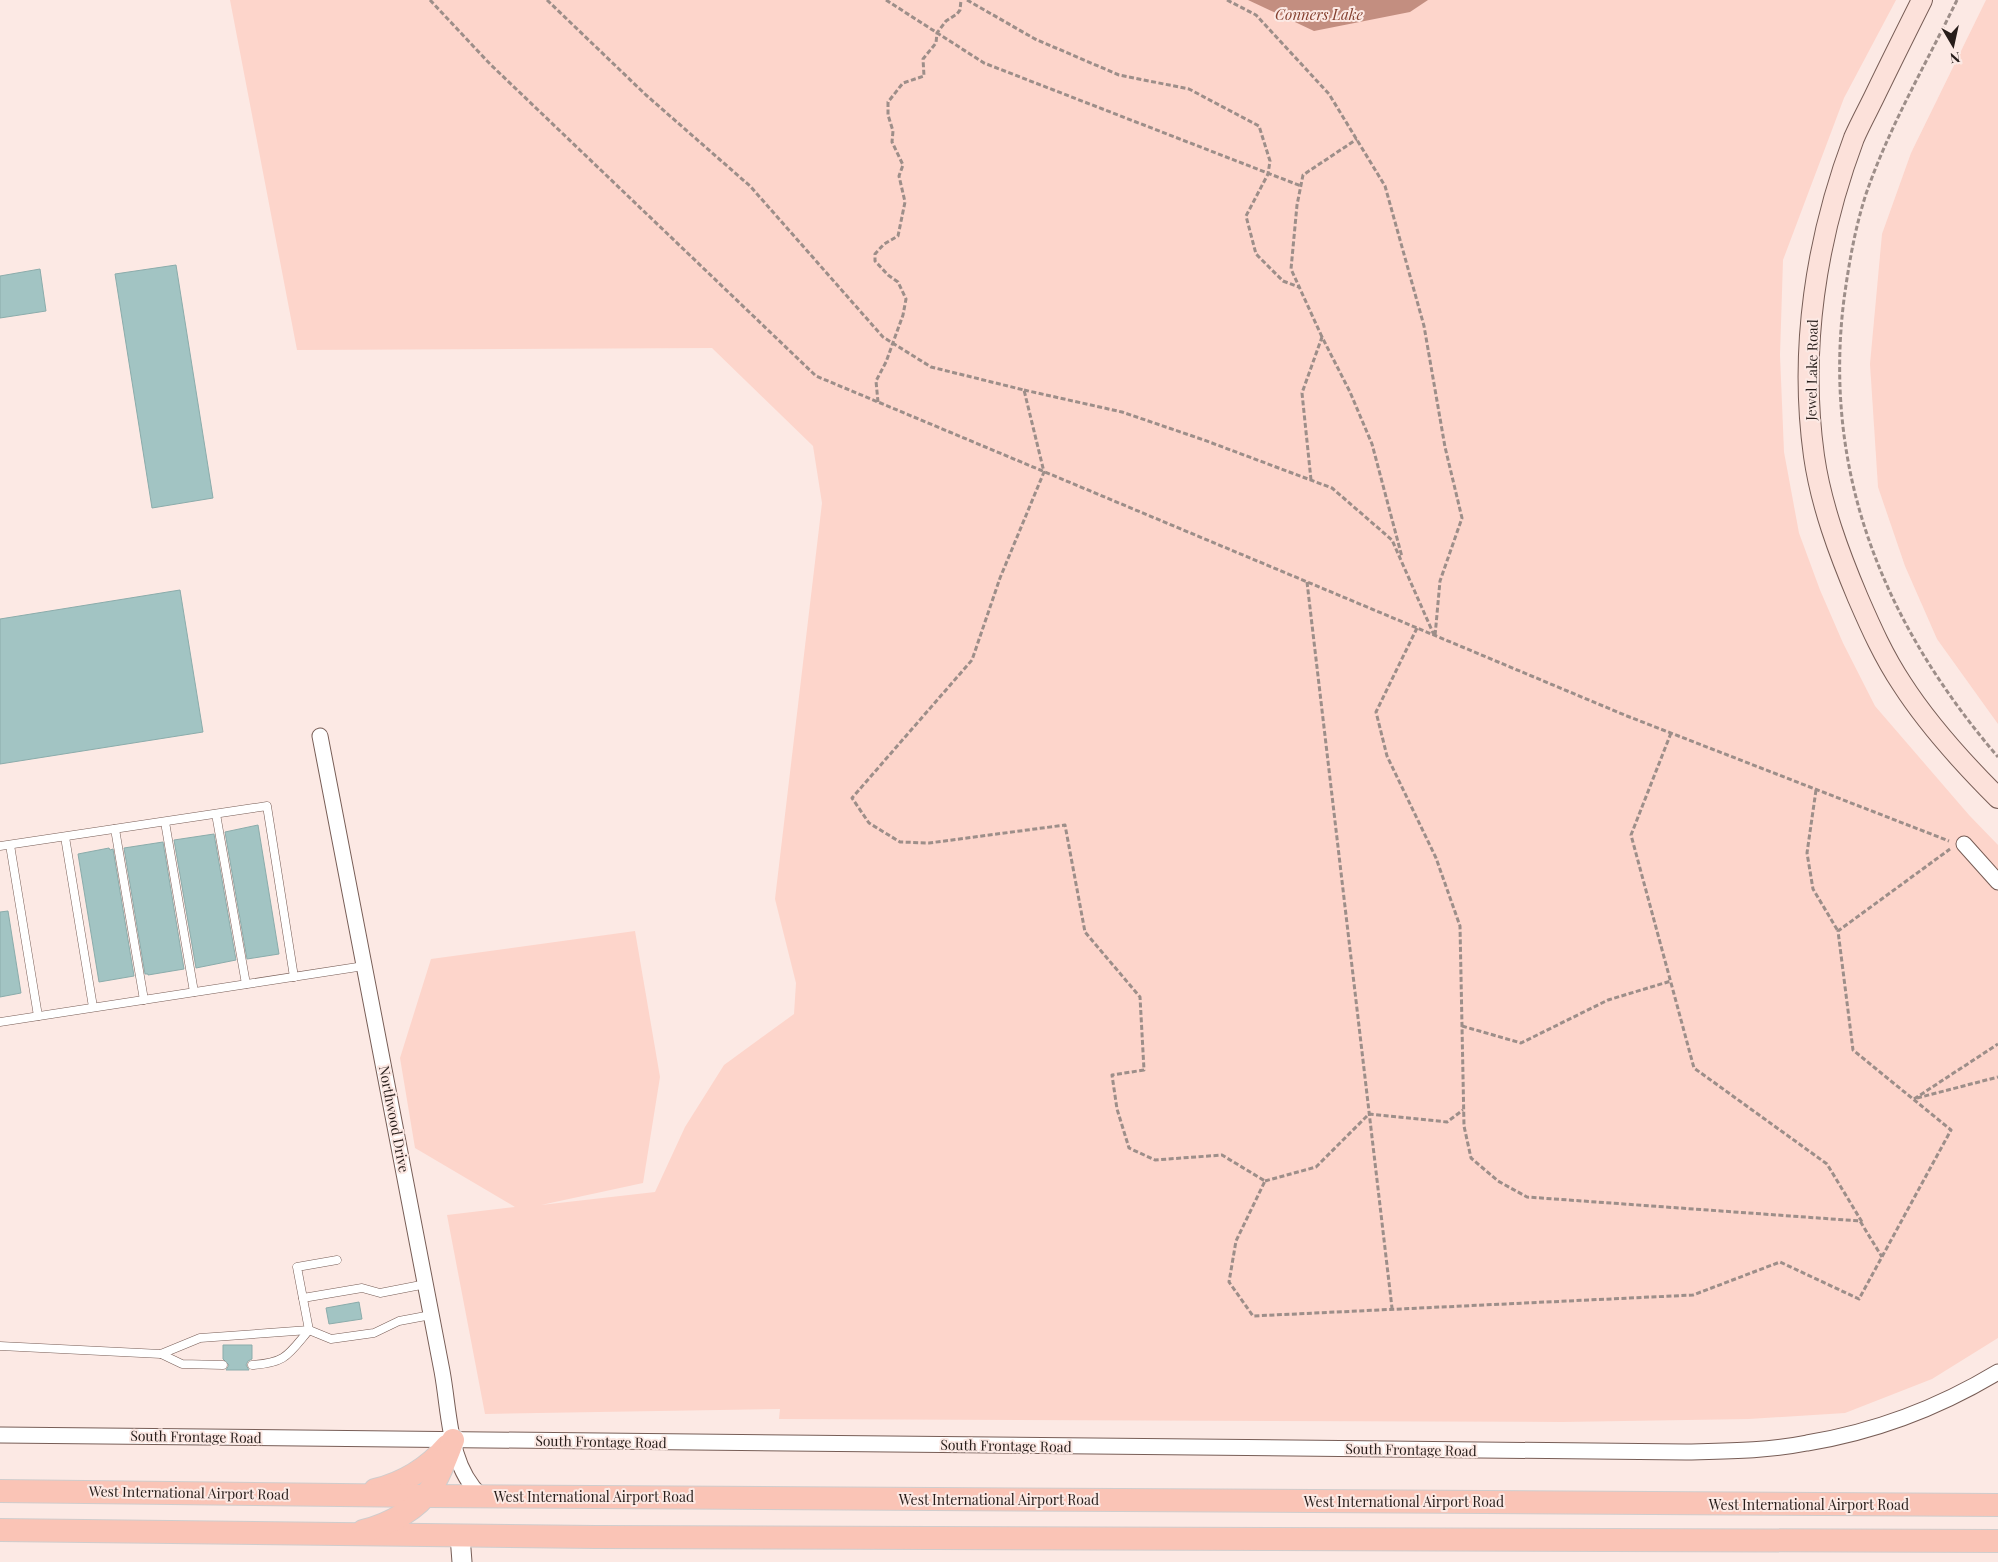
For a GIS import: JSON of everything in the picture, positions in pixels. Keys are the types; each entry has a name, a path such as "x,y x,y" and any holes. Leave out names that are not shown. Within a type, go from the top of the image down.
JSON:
{"main road":[{"name":"Jewel Lake Road","path":"1922,0 1855,137 1828,221 1814,289 1810,344 1809,408 1814,458 1826,509 1844,565 1877,641 1902,684 1934,728 1971,771 1998,798"},
{"path":"332,1495 370,1491 401,1481 429,1464 453,1440"},
{"path":"343,1536 371,1529 391,1520 426,1496 437,1478 453,1440"},
{"name":"West International Airport Road","path":"0,1491 426,1496 1883,1506 1998,1505"},
{"path":"0,1530 343,1536 1998,1542"}],"street":[{"name":"Northwood Drive","path":"320,736 426,1284 453,1440 462,1473 481,1496"},
{"path":"1960,844 1998,882"},
{"name":"South Frontage Road","path":"0,1435 1695,1452 1758,1449 1806,1444 1852,1434 1904,1418 1976,1386 1998,1372"},
{"path":"460,1536 462,1562"}],"lane":[{"path":"0,846 267,806 294,977"},
{"path":"216,814 246,984"},
{"path":"165,822 194,992"},
{"path":"115,829 144,1000"},
{"path":"65,836 93,1007"},
{"path":"10,845 38,1016"},
{"path":"0,1022 364,966"},
{"path":"309,1330 297,1267 338,1260"},
{"path":"303,1298 362,1288 380,1293 426,1284"},
{"path":"161,1354 200,1338 309,1330 331,1339 374,1333 399,1320 431,1315"},
{"path":"252,1366 270,1364 285,1358 309,1330"},
{"path":"0,1346 161,1354 182,1364 223,1365"}],"path":[{"path":"430,0 497,71 816,376 1671,733 1960,844"},
{"path":"547,0 646,96 750,186 883,337 931,367 1122,412 1332,488 1392,540 1435,636"},
{"path":"886,0 984,63 1301,186"},
{"path":"878,402 876,381 886,362 903,315 906,299 898,282 888,275 875,261 875,254 884,244 898,236 905,202 899,176 903,165 892,142 893,131 888,115 888,102 903,83 924,76 923,59 936,43 937,33 946,21 960,10 961,0"},
{"path":"967,0 1035,39 1119,76 1189,89 1259,126 1270,161 1268,174 1246,216 1256,254 1283,281 1299,287"},
{"path":"1227,0 1256,15 1329,94 1385,186 1424,326 1444,447 1462,518 1440,582 1435,636"},
{"path":"1957,0 1895,125 1867,194 1849,262 1842,320 1839,376 1849,470 1869,544 1896,605 1917,644 1946,690 1998,757"},
{"path":"1356,139 1304,175 1297,205 1291,270 1350,392 1372,444 1404,567"},
{"path":"1311,480 1302,393 1322,337"},
{"path":"1024,390 1044,472 1000,578 972,660 852,798 869,823 900,842 930,843 1065,825 1085,932 1140,997 1144,1070 1112,1075 1117,1109 1129,1148 1155,1160 1222,1155 1265,1181 1316,1166 1369,1114"},
{"path":"1307,582 1392,1308"},
{"path":"1417,628 1376,712 1387,756 1436,858 1460,926 1464,1126 1471,1158 1498,1181 1527,1197 1860,1221 1882,1257"},
{"path":"1671,733 1631,835 1694,1068 1827,1164 1882,1257"},
{"path":"1265,1181 1236,1241 1229,1282 1253,1316 1693,1295 1780,1262 1859,1299 1950,1130 1853,1050 1838,931 1813,889 1807,853 1816,790"},
{"path":"1838,931 1960,844"},
{"path":"1462,1026 1521,1043 1608,1000 1671,981"},
{"path":"1914,1099 1998,1044"},
{"path":"1914,1099 1998,1077"},
{"path":"1369,1114 1447,1122 1464,1110"}],"shaded area":[{"path":"230,0 1896,0 1844,98 1783,260 1780,355 1784,452 1799,533 1820,590 1843,643 1875,706 1969,815 1998,845 1998,1338 1932,1379 1845,1413 1749,1419 1562,1422 779,1419 780,1409 485,1414 447,1215 515,1207 415,1148 400,1058 431,959 635,931 660,1077 643,1183 541,1205 655,1192 685,1127 724,1065 794,1014 796,983 775,899 822,503 813,446 712,348 297,350"},
{"path":"1986,0 1998,0 1998,724 1937,639 1905,566 1878,487 1870,364 1882,234 1911,153"}],"water":[{"name":"Conners Lake","path":"1248,0 1428,0 1410,12 1314,31"}],"building":[{"path":"176,265 213,498 152,508 115,274"},
{"path":"40,269 46,311 0,318 0,276"},
{"path":"180,590 203,732 0,764 0,619"},
{"path":"258,825 279,954 247,959 225,832"},
{"path":"214,834 236,960 196,968 174,840"},
{"path":"163,842 184,969 148,975 145,974 124,848"},
{"path":"109,848 110,850 113,849 134,976 99,982 78,854"},
{"path":"8,911 21,993 0,997 0,912"},
{"path":"359,1302 362,1319 329,1324 326,1308"},
{"path":"223,1345 252,1345 252,1359 246,1365 249,1370 226,1370 229,1365 223,1359"}]}
